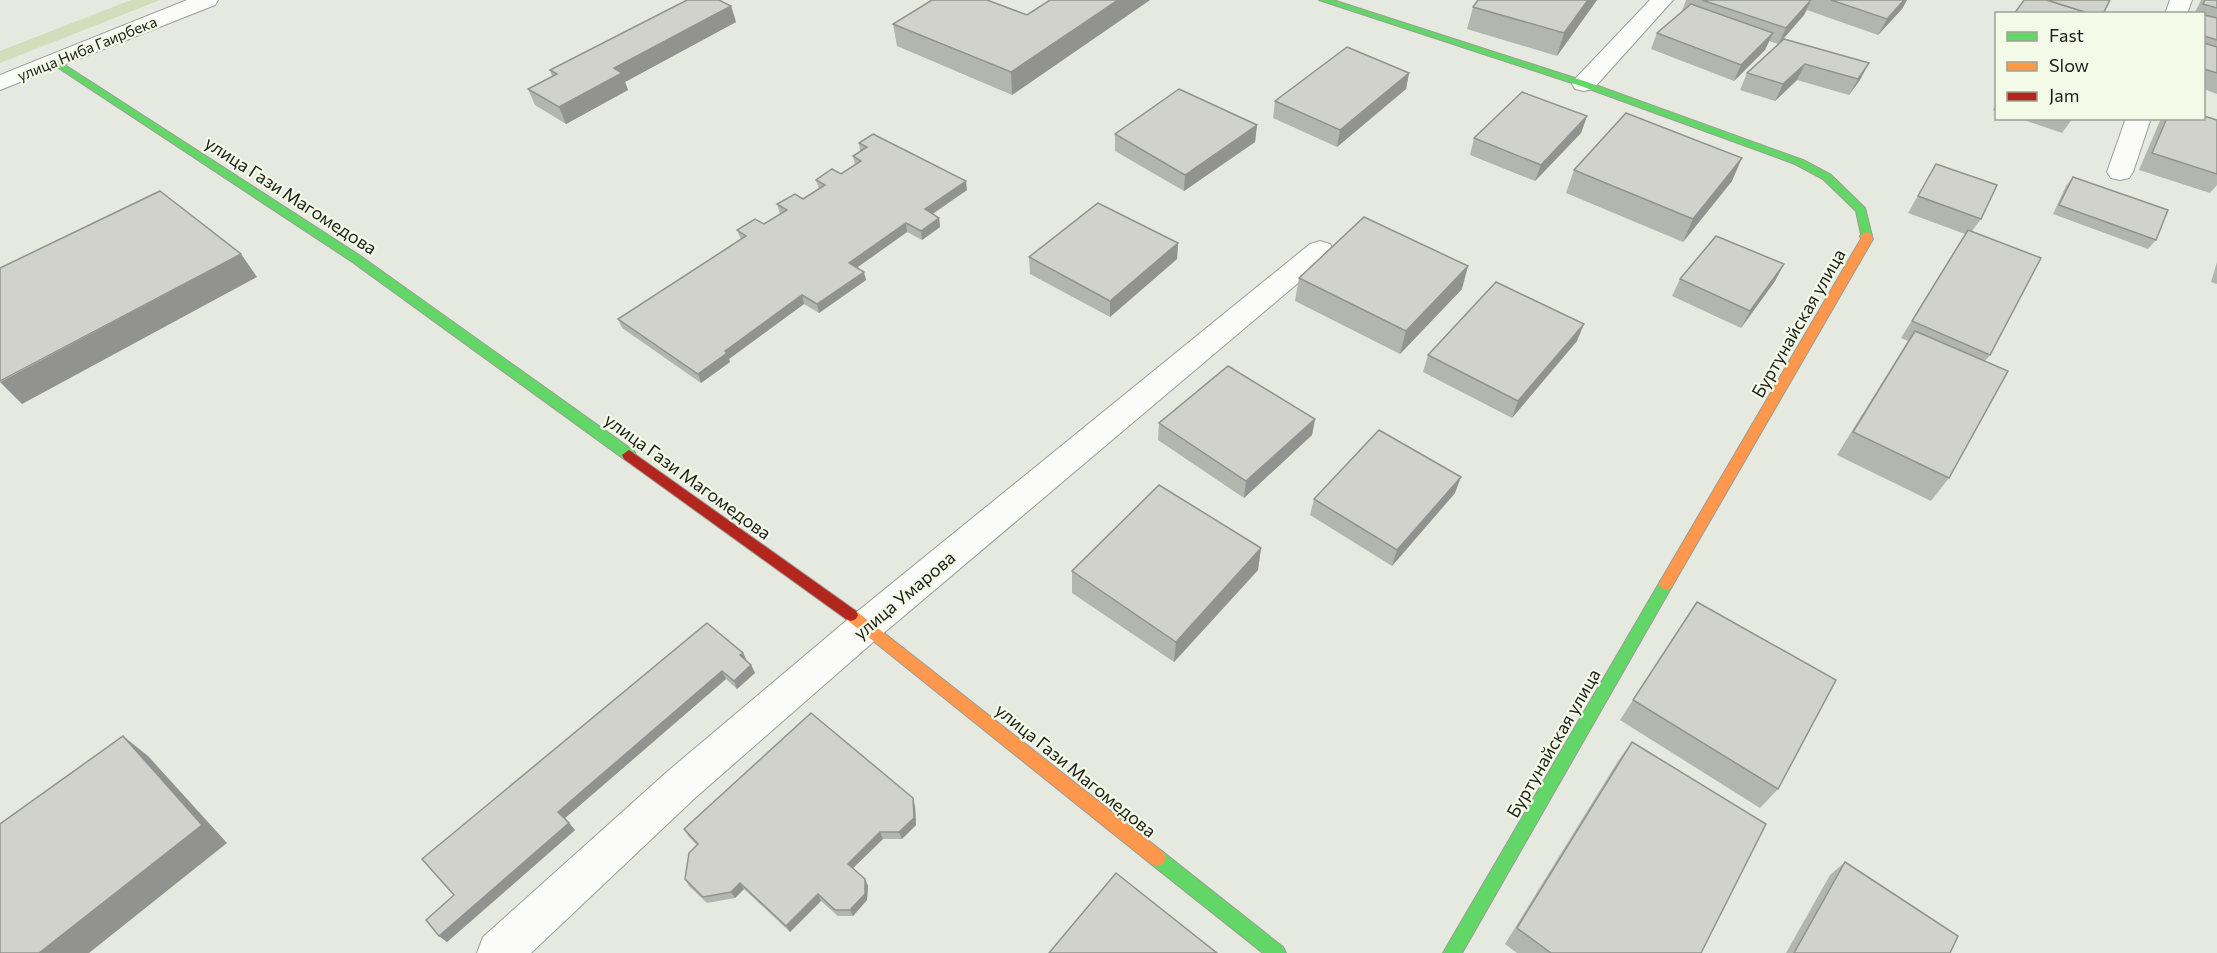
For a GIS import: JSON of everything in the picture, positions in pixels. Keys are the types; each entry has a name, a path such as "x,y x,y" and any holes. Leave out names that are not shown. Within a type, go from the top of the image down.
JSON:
{"street":[{"name":"улица Ниба Гаирбека","path":"0,83 207,0"},
{"name":"Буртунайская улица","path":"1324,0 1584,84 1799,162 1827,177 1862,210 1867,239 1452,953"},
{"path":"1584,84 1662,0"},
{"name":"улица Гази Магомедова","path":"54,62 355,258 866,626 1277,953"},
{"path":"2120,172 2138,120"},
{"name":"улица Умарова","path":"511,949 682,784 866,626 1320,250"}],"green space":[{"path":"131,0 160,0 0,63 0,51"}],"building":[{"path":"687,0 719,0 731,6 614,68 622,73 559,107 528,89 557,74 550,70"},
{"path":"932,0 987,0 1027,15 1050,0 1118,0 1011,72 893,24"},
{"path":"1478,0 1588,0 1564,33 1473,7"},
{"path":"1702,0 1811,0 1786,28"},
{"path":"1831,0 1904,0 1887,19"},
{"path":"2024,0 2047,0 2085,12 2015,12"},
{"path":"2047,0 2110,0 2104,12 2085,12"},
{"path":"2205,0 2217,0 2217,8 2203,4"},
{"path":"1691,4 1773,33 1741,65 1657,33"},
{"path":"2205,15 2217,18 2217,40 2205,36"},
{"path":"1784,39 1869,63 1858,79 1805,64 1783,84 1747,73"},
{"path":"2205,43 2217,47 2217,73 2205,69"},
{"path":"1347,47 1409,73 1340,130 1275,101"},
{"path":"1179,89 1257,125 1185,175 1115,134"},
{"path":"1522,92 1587,116 1541,165 1474,138"},
{"path":"1626,113 1742,158 1693,219 1574,170"},
{"path":"2205,116 2217,120 2217,174 2152,153 2166,120 2205,120"},
{"path":"873,134 966,181 925,209 939,218 921,231 906,223 849,263 864,272 817,304 802,295 725,351 727,353 698,374 618,319 746,236 737,230 755,219 764,224 787,210 777,204 795,194 803,199 825,185 816,180 832,169 841,174 861,161 853,156 867,147 859,143"},
{"path":"1936,164 1997,185 1981,219 1918,196"},
{"path":"2073,177 2168,210 2156,240 2059,205"},
{"path":"160,191 241,254 0,381 0,268"},
{"path":"1098,203 1178,243 1110,301 1029,257"},
{"path":"1364,217 1468,266 1406,331 1299,278"},
{"path":"1968,230 2041,258 1990,355 1912,321"},
{"path":"1716,236 1784,264 1750,311 1680,279"},
{"path":"1496,282 1584,324 1518,401 1428,355"},
{"path":"1915,331 2008,371 1949,478 1853,432"},
{"path":"1228,366 1315,419 1246,481 1159,423"},
{"path":"1379,430 1461,477 1397,550 1314,499"},
{"path":"1159,485 1261,548 1176,642 1072,571"},
{"path":"1697,602 1836,680 1778,789 1633,700"},
{"path":"707,623 743,653 740,655 751,665 734,681 722,671 558,812 569,823 439,936 426,920 454,895 422,859"},
{"path":"811,713 913,798 914,818 899,832 880,832 848,864 865,879 865,894 850,910 835,910 818,894 786,926 740,883 731,892 703,897 685,879 689,853 698,844 684,829"},
{"path":"123,736 202,825 39,953 0,953 0,824"},
{"path":"1632,742 1766,824 1701,953 1551,953 1517,928"},
{"path":"1845,862 1958,936 1950,953 1794,953"},
{"path":"1116,873 1217,953 1049,953"}],"traffic: fast":[{"path":"1324,0 1584,84 1799,162 1827,177 1861,210 1866,236"},
{"path":"54,61 355,258 629,455"},
{"path":"1452,953 1666,584"},
{"path":"1157,858 1277,953"}],"traffic: slow":[{"path":"1666,584 1867,239 1866,236"},
{"path":"851,615 1157,858"}],"traffic: jam":[{"path":"629,455 851,615"}]}
